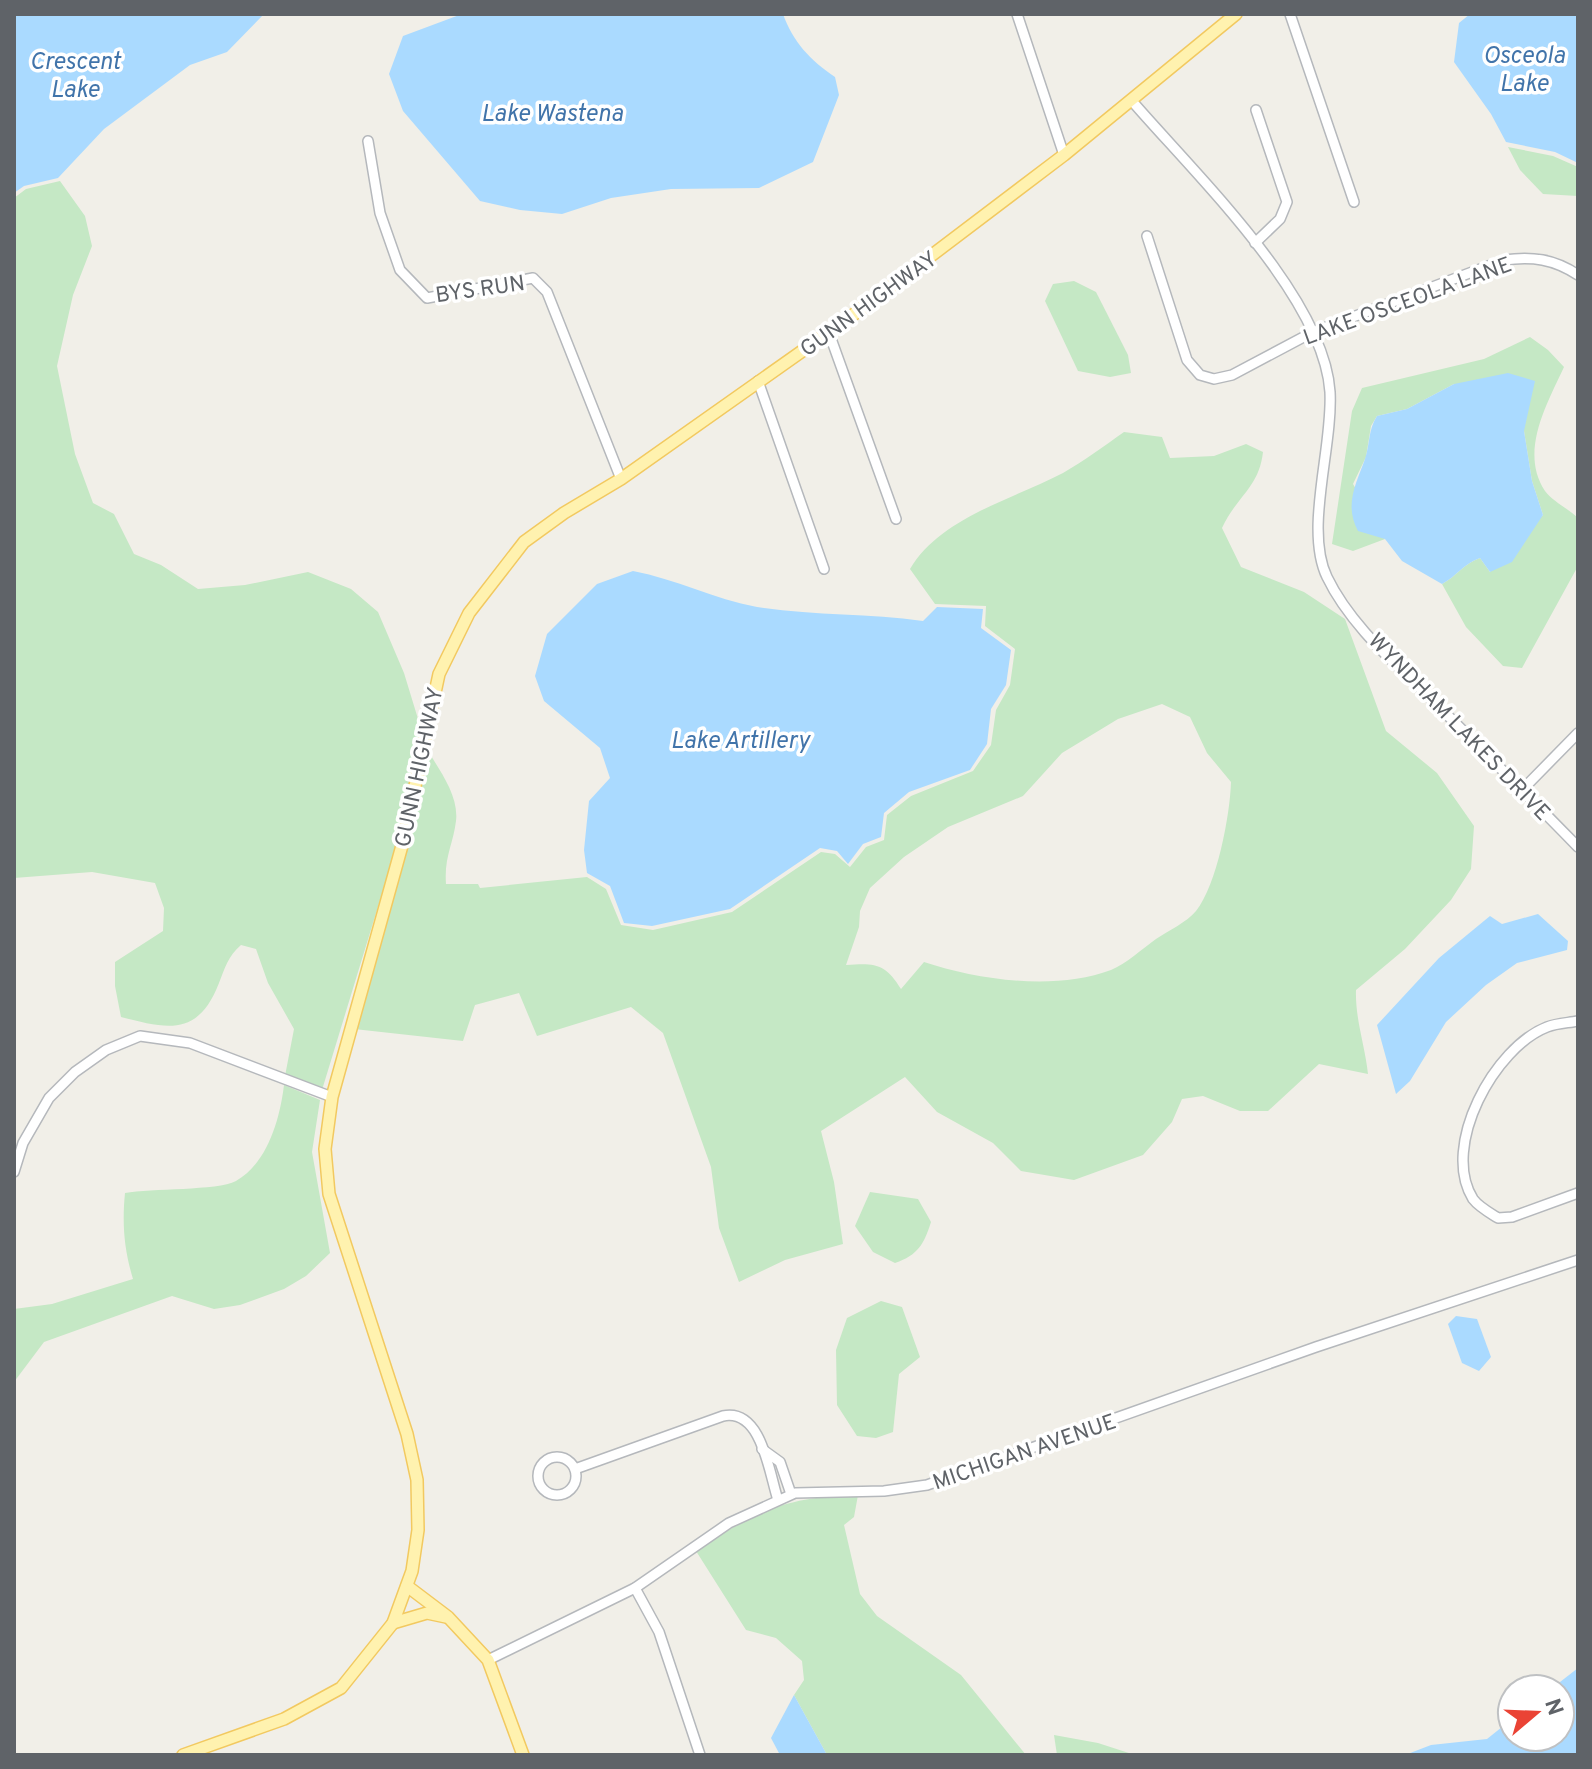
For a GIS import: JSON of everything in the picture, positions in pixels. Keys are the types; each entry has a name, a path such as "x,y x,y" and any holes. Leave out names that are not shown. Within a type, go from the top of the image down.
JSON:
{"main road":[{"name":"GUNN HIGHWAY","path":"183,1755 284,1719 325,1698 357,1670 393,1623 407,1586 418,1530 417,1480 407,1434 329,1194 325,1149 332,1097 403,842 439,674 469,613 524,542 564,513 621,479 829,333 1064,155 1236,14"},
{"path":"407,1586 448,1617 488,1660 523,1755"},
{"path":"393,1623 427,1613 448,1617"}],"street":[{"path":"1017,14 1064,155"},
{"path":"1290,14 1354,202"},
{"name":"WYNDHAM LAKES DRIVE","path":"1132,101 1255,243 1297,298 1324,358 1330,388 1331,427 1318,518 1318,544 1329,581 1377,645 1578,847"},
{"path":"1255,243 1280,219 1287,202 1256,110"},
{"name":"BYS RUN","path":"368,141 380,213 400,270 427,298 533,278 547,292 621,479"},
{"name":"LAKE OSCEOLA LANE","path":"1147,236 1187,360 1200,375 1214,379 1232,375 1313,332 1504,260 1526,257 1547,260 1578,275"},
{"path":"829,333 896,519"},
{"path":"758,381 824,569"},
{"path":"1522,790 1578,733"},
{"path":"1578,1021 1547,1027 1521,1044 1494,1071 1479,1093 1464,1162 1473,1199 1498,1218 1512,1217 1578,1193"},
{"path":"14,1172 23,1143 49,1098 75,1072 106,1050 140,1036 190,1043 332,1097"},
{"name":"MICHIGAN AVENUE","path":"488,1660 635,1588 729,1523 791,1494 927,1485 1316,1347 1578,1260"},
{"path":"575,1469 731,1415 748,1420 762,1449 778,1500"},
{"path":"762,1449 780,1462 791,1494"},
{"path":"561,1457 575,1469 573,1487 563,1494 550,1494 538,1480 539,1467 548,1458 561,1457"},
{"path":"635,1588 659,1632 700,1755"}],"green space":[{"path":"1508,147 1553,156 1578,167 1578,196 1543,194 1520,170"},
{"path":"60,181 85,216 92,246 73,295 57,366 75,454 93,503 114,514 134,554 161,565 198,589 245,585 308,572 351,589 378,612 404,673 422,732 398,841 322,1090 285,1076 294,1029 268,983 256,949 241,945 237,949 227,962 211,1000 191,1021 167,1026 121,1017 115,986 115,962 163,931 164,908 155,883 92,872 14,878 14,198 26,189"},
{"path":"1074,281 1096,292 1128,355 1131,373 1110,377 1078,371 1045,301 1053,284"},
{"path":"1530,337 1564,367 1538,428 1535,460 1545,491 1578,518 1578,566 1522,668 1503,666 1466,627 1442,584 1480,558 1490,572 1543,515 1532,481 1524,431 1454,384 1407,409 1377,416 1371,426 1366,457 1353,484 1385,539 1353,551 1332,544 1352,411 1362,388 1484,359"},
{"path":"1124,432 1162,437 1170,458 1214,456 1246,444 1263,452 1257,475 1222,528 1241,567 1304,592 1345,619 1386,731 1437,773 1474,826 1471,869 1451,900 1405,949 1356,990 1368,1074 1319,1064 1268,1111 1240,1111 1203,1096 1182,1099 1172,1122 1143,1155 1074,1180 1021,1171 993,1143 937,1112 905,1077 821,1131 834,1182 843,1244 785,1260 739,1282 719,1228 711,1167 663,1033 631,1007 537,1036 519,993 475,1005 463,1041 354,1029 428,751 455,802 456,821 446,866 446,884 478,884 480,888 587,877 606,889 621,925 653,930 732,912 821,852 835,854 850,867 866,847 884,840 887,815 911,796 973,771 991,745 996,710 1010,685 1015,649 985,626 986,606 935,604 910,569 923,551 958,523 1063,473","holes":["1162,704 1190,717 1207,753 1231,782 1225,830 1210,885 1196,911 1183,923 1111,970 1066,980 992,978 924,962 901,989 890,974 878,966 846,965 859,927 860,911 870,888 904,857 948,827 1023,796 1062,753 1118,719"]},
{"path":"284,1085 320,1100 312,1152 330,1253 306,1276 284,1289 240,1305 214,1309 172,1296 44,1342 14,1382 14,1309 52,1304 133,1279 124,1236 125,1193 214,1186 236,1181 256,1163 270,1139"},
{"path":"870,1192 918,1199 931,1222 923,1243 915,1252 895,1263 873,1252 855,1226"},
{"path":"881,1301 902,1307 920,1357 899,1374 893,1432 876,1438 857,1436 837,1405 836,1350 847,1318"},
{"path":"858,1495 854,1517 844,1525 860,1594 877,1616 961,1675 1026,1755 827,1755 794,1695 804,1680 802,1661 776,1638 746,1630 696,1551 754,1516 772,1509 811,1499"},
{"path":"1054,1735 1098,1743 1135,1755 1057,1755"}],"water":[{"name":"Crescent Lake","path":"14,14 264,14 227,52 190,65 104,129 58,178 24,186 14,193"},
{"name":"Lake Wastena","path":"462,14 783,14 803,50 835,77 839,95 813,162 759,188 671,189 611,198 562,214 520,210 480,201 403,111 389,74 403,36"},
{"name":"Osceola Lake","path":"1470,14 1578,14 1578,163 1555,152 1506,142 1491,114 1454,62 1459,23"},
{"path":"1508,373 1535,381 1524,431 1532,481 1543,515 1512,562 1490,572 1480,558 1442,584 1402,561 1385,539 1358,531 1352,503 1372,427 1377,416 1407,409 1454,384"},
{"name":"Lake Artillery","path":"633,571 726,599 778,610 923,621 937,607 983,609 981,628 1011,650 1006,685 991,709 987,744 970,770 909,792 884,813 881,837 863,844 848,864 837,851 820,848 730,909 652,926 624,923 610,886 587,873 584,850 589,801 610,778 600,748 544,701 535,676 547,634 597,584"},
{"path":"1538,914 1568,941 1567,950 1517,963 1486,985 1446,1022 1410,1081 1396,1094 1377,1025 1439,958 1490,916 1502,924"},
{"path":"1456,1316 1477,1319 1491,1357 1479,1371 1462,1363 1448,1324"},
{"path":"1578,1668 1578,1755 1405,1755 1431,1745 1487,1739 1496,1732 1496,1753 1576,1753 1576,1673 1572,1673"},
{"path":"794,1695 827,1755 780,1755 771,1738"}]}
